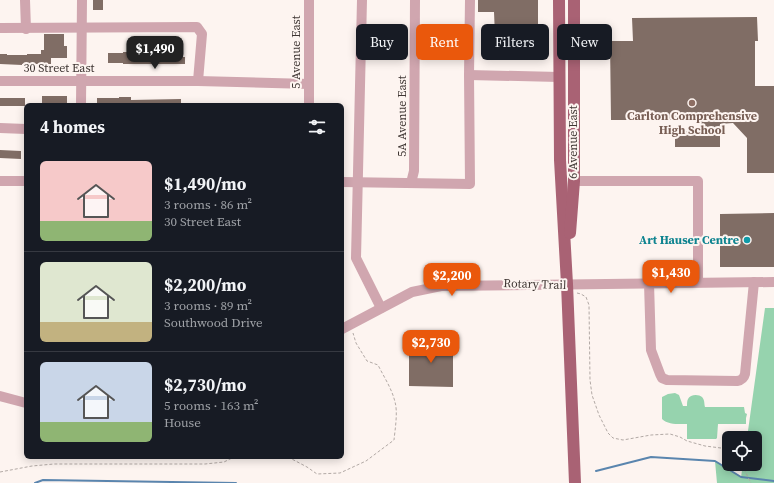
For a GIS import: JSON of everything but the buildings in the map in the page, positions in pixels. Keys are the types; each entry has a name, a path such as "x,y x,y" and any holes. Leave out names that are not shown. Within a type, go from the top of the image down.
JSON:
{"main road":[{"name":"6 Avenue East","path":"560,3 560,160 567,284 575,483"},
{"name":"6 Avenue East","path":"567,284 574,181 574,6"}],"street":[{"path":"26,0 26,29"},
{"path":"81,103 82,0"},
{"name":"5 Avenue East","path":"309,0 309,103"},
{"path":"362,0 356,258 381,308"},
{"name":"5A Avenue East","path":"411,182 414,171 415,0"},
{"path":"344,182 470,184 470,0"},
{"path":"569,0 574,6"},
{"path":"0,28 197,27 202,34 198,81"},
{"path":"469,75 559,77"},
{"name":"30 Street East","path":"0,81 198,81 309,84"},
{"path":"0,128 24,129"},
{"path":"560,160 566,168 573,165"},
{"path":"0,181 24,181"},
{"path":"574,181 698,181 698,282"},
{"path":"649,283 651,350 662,378 666,380 738,381 744,378 746,374 754,282"},
{"path":"347,330 381,308 412,292 441,286 774,282"},
{"path":"0,396 24,402"}],"path":[{"name":"Rotary Trail","path":"575,293 586,297 589,305 590,380 592,395 608,433 613,438 623,440 651,435 670,434 705,446 722,448"},
{"path":"292,459 317,474 340,473 366,461 394,440 396,404 390,388 378,365 367,361 347,330"},
{"path":"0,472 32,466 54,464 211,463 224,462 230,459"},
{"path":"745,471 751,483"}],"green space":[{"path":"765,308 774,308 774,483 717,483 715,461 722,465 722,471 731,471 741,477 742,471 762,471 762,431 748,431"},
{"path":"675,393 679,395 683,406 687,406 689,397 697,395 703,398 705,407 744,407 745,413 747,414 746,424 718,424 716,439 687,439 687,424 670,423 662,419 662,397"}],"waterway":[{"path":"596,471 651,457 715,461 741,477 774,481"},
{"path":"35,483 43,480 236,483"}],"place":[{"name":"Carlton Comprehensive High School","path":"692,103"},
{"name":"Art Hauser Centre","path":"747,240"}]}
